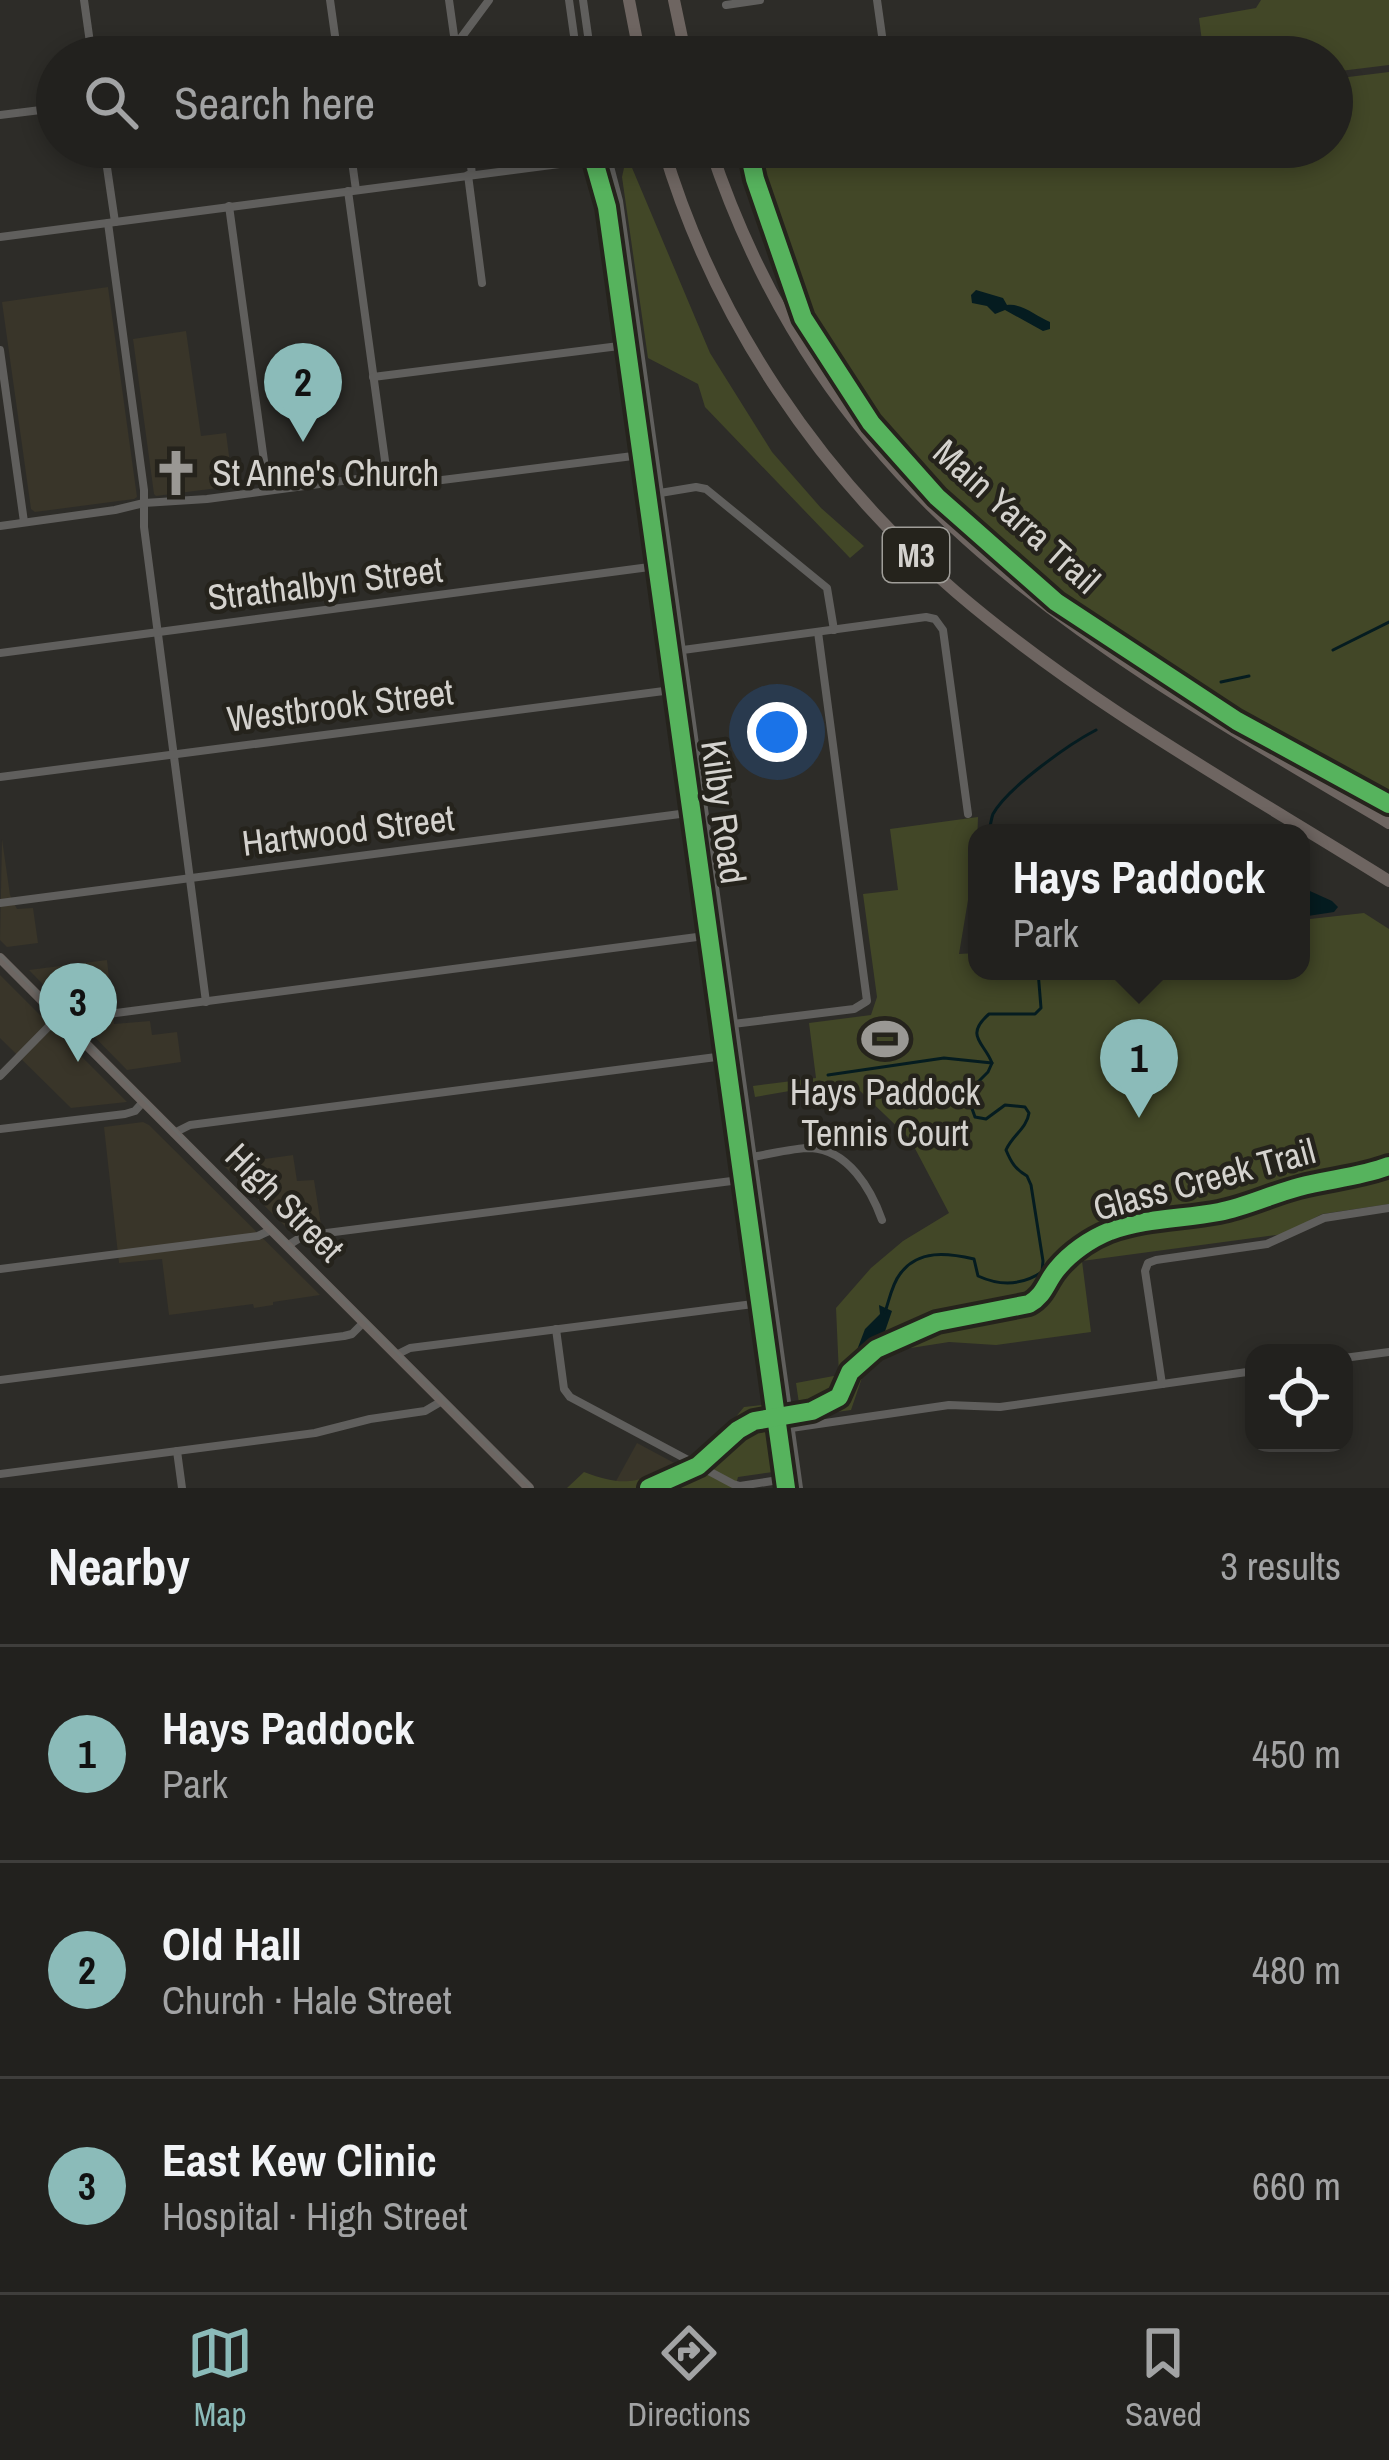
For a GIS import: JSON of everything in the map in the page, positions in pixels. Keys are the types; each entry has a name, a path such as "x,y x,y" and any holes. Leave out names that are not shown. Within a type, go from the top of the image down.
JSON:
{"highway":[{"path":"629,0 636,36"},
{"path":"674,0 682,36"},
{"name":"M3","path":"671,168 708,265 759,361 818,447 895,534 956,592 1052,667 1297,824"},
{"name":"M3","path":"718,168 738,224 798,340 873,444 934,511 1011,579 1099,645 1389,823"},
{"name":"M3","path":"1310,832 1389,885"}],"main road":[{"name":"High Street","path":"0,958 529,1488"}],"street":[{"path":"84,0 89,36"},
{"path":"330,0 335,36"},
{"path":"449,0 454,36"},
{"path":"462,36 488,0"},
{"path":"569,0 574,36"},
{"path":"583,0 588,36"},
{"path":"726,5 760,0"},
{"path":"877,0 883,36"},
{"path":"572,23 586,21"},
{"path":"0,115 36,111"},
{"path":"106,168 206,1002"},
{"path":"351,168 387,475"},
{"path":"470,168 482,283"},
{"path":"0,237 521,168"},
{"name":"Kilby Road","path":"596,168 607,207 785,1484"},
{"name":"Kilby Road","path":"610,168 619,202 800,1488"},
{"path":"229,206 268,490"},
{"path":"373,377 639,343"},
{"path":"0,350 24,522"},
{"path":"0,526 387,475 426,482 641,454"},
{"path":"660,493 706,489 826,588 834,630"},
{"name":"Strathalbyn Street","path":"0,653 657,566"},
{"path":"668,652 926,617 939,621 968,814"},
{"path":"733,1024 854,1009 867,1001 818,632"},
{"name":"Westbrook Street","path":"0,777 687,688"},
{"name":"Hartwood Street","path":"0,903 704,811"},
{"path":"0,1076 63,1021 720,934"},
{"path":"174,1133 190,1125 724,1056 738,1058"},
{"path":"0,1129 125,1114 143,1102"},
{"path":"752,1157 809,1148 831,1154 862,1180 882,1220"},
{"path":"287,1246 303,1236 755,1178"},
{"path":"1162,1384 1145,1271 1148,1263 1268,1244 1324,1218 1389,1208"},
{"path":"0,1269 259,1236 271,1230"},
{"path":"395,1356 410,1348 773,1301"},
{"path":"0,1380 344,1336 364,1323"},
{"path":"556,1329 564,1389 570,1396 733,1484 785,1484"},
{"path":"1353,1357 1389,1352"},
{"path":"778,1436 791,1428 950,1405 1000,1407 1245,1372"},
{"path":"0,1474 315,1433 425,1412 442,1402"},
{"path":"177,1451 182,1488"}],"shaded area":[{"path":"108,287 137,497 35,512 2,302"},
{"path":"186,331 201,436 226,433 233,486 156,496 133,339"},
{"path":"2,839 10,895 17,909 33,908 38,943 7,947 0,940"},
{"path":"107,960 114,1024 150,1021 152,1035 177,1032 181,1062 127,1070 29,970"},
{"path":"0,975 127,1102 71,1108 0,1038"},
{"path":"143,1122 320,1295 254,1308 253,1304 169,1315 162,1259 119,1263 104,1127"},
{"path":"293,1155 297,1181 314,1180 321,1225 288,1229 223,1165"},
{"path":"637,1443 678,1465 631,1485 615,1483"}],"green space":[{"path":"1261,0 1389,0 1389,65 1353,69 1353,36 1201,36 1199,18 1256,8"},
{"path":"1389,72 1389,807 1059,598 939,494 875,419 807,318 754,168 1353,168 1353,76"},
{"path":"624,168 632,168 710,353 772,452 821,508 864,546 850,558 705,407 698,384 648,358"},
{"path":"978,817 978,824 968,824 968,900 959,954 968,954 968,980 1310,980 1310,919 1364,913 1389,929 1389,1204 1322,1214 1284,1234 1082,1261 1091,1332 996,1345 949,1342 879,1353 868,1360 851,1410 801,1417 796,1383 839,1375 836,1308 903,1241 949,1213 910,1139 857,1088 803,1097 801,1089 755,1097 753,1086 816,1078 809,1023 871,1015 877,997 863,894 898,890 890,829"},
{"path":"762,1405 773,1472 738,1477 735,1488 567,1488 584,1472 621,1481 678,1465 692,1470 744,1407"}],"water":[{"path":"976,290 1050,322 1050,329 1043,331 1005,310 995,314 987,306 972,303"},
{"path":"1310,891 1332,901 1338,907 1310,916"},
{"path":"879,1305 892,1311 881,1343 871,1351 857,1350 865,1329 880,1314"}],"waterway":[{"path":"1333,650 1389,622"},
{"path":"1221,682 1249,676"},
{"path":"991,824 1011,792 1096,730"},
{"path":"885,1312 900,1274 924,1257 974,1259 978,1276 994,1282 1018,1282 1042,1272 1031,1185 1006,1150 1029,1113 1025,1107 1005,1105 986,1119 975,1117 970,1103 970,1090 992,1063 978,1039 978,1028 989,1014 1035,1014 1041,1008 1039,980"},
{"path":"828,1075 944,1058 992,1063"}],"tram line":[{"path":"0,955 532,1488"}],"cycle path":[{"path":"596,168 607,207 786,1488"},
{"name":"Main Yarra Trail","path":"753,168 803,318 871,423 937,497 1056,602 1237,721 1389,804"},
{"name":"Glass Creek Trail","path":"649,1488 698,1466 754,1421 812,1411 839,1397 850,1372 876,1349 937,1322 1029,1304 1068,1257 1110,1231 1229,1210 1299,1187 1389,1166"}],"place":[{"name":"Old Hall","path":"303,442"},
{"name":"St Anne's Church","path":"176,473"},
{"name":"Hays Paddock Tennis Court","path":"885,1039"},
{"name":"East Kew Clinic","path":"78,1062"},
{"name":"Hays Paddock","path":"1139,1118"}]}
